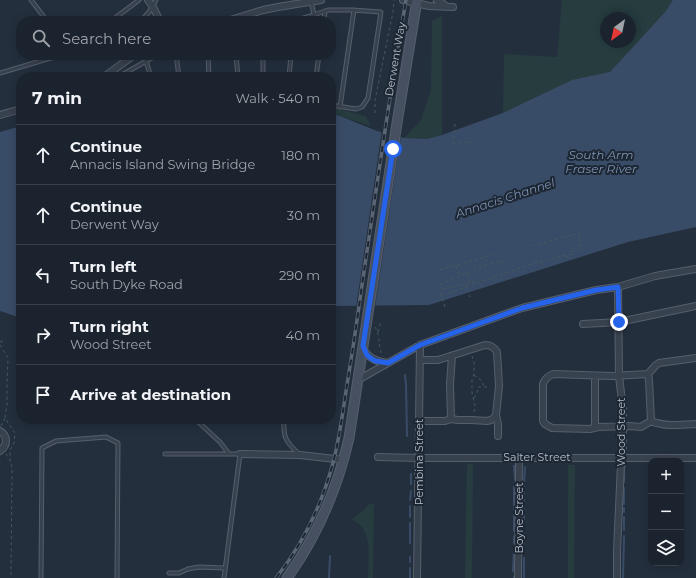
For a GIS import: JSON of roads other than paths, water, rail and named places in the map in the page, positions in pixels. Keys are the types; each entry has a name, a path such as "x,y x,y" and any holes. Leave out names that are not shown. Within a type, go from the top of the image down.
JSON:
{"main road":[{"name":"Derwent Way","path":"363,346 370,322 397,123 417,2"},
{"path":"287,578 308,547 338,481 349,438 363,346"}],"street":[{"path":"148,0 158,16"},
{"path":"245,16 278,7 321,0"},
{"path":"403,0 429,6 450,7 437,0"},
{"path":"111,72 127,60"},
{"path":"0,115 16,110"},
{"path":"358,380 387,361 420,345 522,308 596,290 618,287 655,276 696,269"},
{"name":"Wood Street","path":"617,578 623,427 623,409 619,376 618,287"},
{"path":"583,324 619,322 696,306"},
{"name":"Pembina Street","path":"417,578 420,345"},
{"path":"420,360 438,360 485,345 490,345 494,348 497,352 499,386 496,416 498,436"},
{"path":"363,346 367,355 372,359 376,361 387,361"},
{"path":"451,419 450,384 452,356"},
{"path":"651,421 641,427 590,429 552,428 543,421 543,384 545,379 553,374 619,376 648,374 659,363 696,358"},
{"path":"648,374 651,421"},
{"path":"595,376 595,428"},
{"path":"419,420 445,421 451,419 487,422 496,416"},
{"path":"651,421 658,424 669,425 696,424"},
{"path":"0,430 6,439 5,446 0,451"},
{"path":"240,454 300,455 344,460"},
{"name":"Salter Street","path":"378,457 696,458"},
{"name":"Boyne Street","path":"518,578 519,458"}],"lane":[{"path":"30,0 43,16"},
{"path":"118,16 139,0"},
{"path":"145,16 153,7 156,0"},
{"path":"311,1 314,15"},
{"path":"310,16 328,10 381,12 368,98 362,107 356,109 336,106"},
{"path":"340,107 354,10"},
{"path":"324,16 325,11"},
{"path":"0,73 45,60"},
{"path":"177,60 178,72"},
{"path":"208,60 209,72"},
{"path":"236,60 238,72"},
{"path":"263,60 263,72"},
{"path":"289,72 291,60"},
{"path":"317,72 318,60"},
{"path":"127,72 146,61 149,72"},
{"path":"200,424 220,442 229,454"},
{"path":"284,424 284,436 290,446 300,455"},
{"path":"41,578 42,448 56,441 106,437 118,443 117,578"},
{"path":"165,454 240,454 224,568 224,578"},
{"path":"169,573 179,573 188,569 199,567 224,568"}],"water":[{"name":"South Arm Fraser River","path":"673,0 696,0 696,227 628,242 429,305 336,306 336,115 377,131 404,138 427,139 503,113 572,80 610,72 632,48 636,48 636,44 666,11"},
{"path":"16,127 16,316 0,311 0,132"}],"waterway":[{"path":"405,375 407,436"},
{"path":"514,466 515,479"},
{"path":"624,482 625,466"},
{"path":"524,486 525,467"},
{"path":"411,474 411,484"},
{"path":"514,486 514,531"},
{"path":"624,488 624,504"},
{"path":"410,500 411,491"},
{"path":"524,491 524,501"},
{"path":"410,506 410,517"},
{"path":"524,515 524,523"},
{"path":"624,517 624,530"},
{"path":"410,523 410,543"},
{"path":"524,532 524,544"},
{"path":"623,578 624,536"},
{"path":"514,537 514,543"},
{"path":"513,571 514,549"},
{"path":"329,578 330,556"},
{"path":"410,557 410,562"},
{"path":"524,558 524,578"},
{"path":"410,568 410,578"}],"railway":[{"path":"276,578 295,551 311,522 324,491 336,450 406,0"}],"water label":[{"name":"Annacis Channel","path":"505,198"}]}
